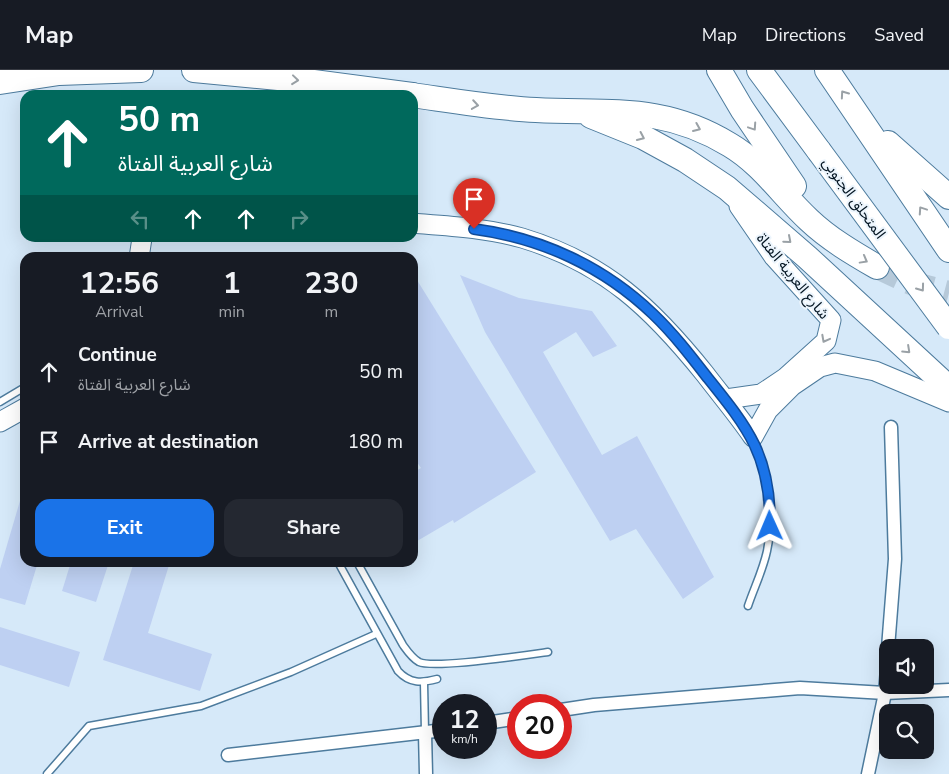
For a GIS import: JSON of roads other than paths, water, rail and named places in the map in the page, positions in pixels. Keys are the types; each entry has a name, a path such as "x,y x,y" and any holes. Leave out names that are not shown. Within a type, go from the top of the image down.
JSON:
{"highway":[{"path":"0,82 59,73 141,70"},
{"path":"194,70 299,80 373,90"},
{"path":"362,70 386,86 398,90"},
{"path":"719,70 742,109 831,239"},
{"name":"المتحلق الجنوبي","path":"759,70 949,327"},
{"path":"827,70 949,250"},
{"path":"418,96 482,107 580,112 623,111 652,114 694,126 713,135 749,158 810,221 831,239 877,267"},
{"path":"580,112 643,137 686,160 727,188 807,257 949,388"},
{"path":"860,117 949,197"}],"street":[{"name":"شارع العربية الفتاة","path":"727,188 774,257 831,320 826,341 789,382 768,410 753,438"},
{"path":"418,224 505,234 550,248 578,260 630,294 654,314 726,399 753,438"},
{"name":"شارع العربية الفتاة","path":"726,399 760,394 835,363 875,370 949,402"},
{"path":"0,422 20,411"},
{"path":"889,639 894,559 891,427"},
{"path":"572,708 800,688 879,693"},
{"path":"934,691 949,690"},
{"path":"868,774 885,694"},
{"path":"228,755 432,733"},
{"path":"425,734 426,774"}],"lane":[{"path":"0,402 20,390"},
{"path":"748,606 766,552 770,517 765,477 753,438"},
{"path":"341,567 376,634 400,674 424,683 438,679"},
{"path":"360,567 403,645 410,655 420,662 438,664 548,652"},
{"path":"47,774 89,726 201,706 291,672 376,634"},
{"path":"424,683 425,734"}],"tunnel":[{"path":"877,267 911,283 949,293"}]}
